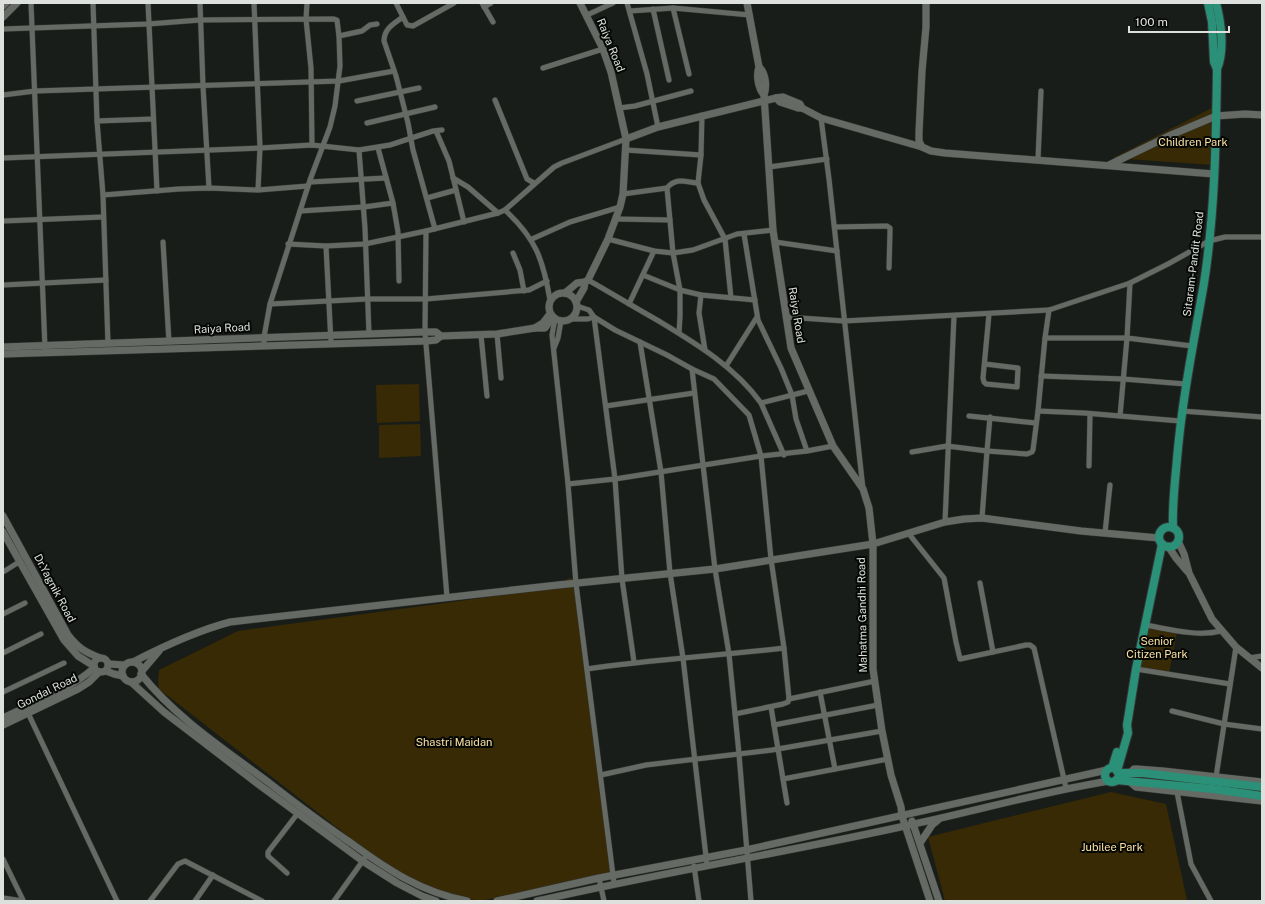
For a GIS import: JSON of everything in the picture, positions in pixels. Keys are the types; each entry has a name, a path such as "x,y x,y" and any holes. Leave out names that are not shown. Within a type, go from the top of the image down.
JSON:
{"main road":[{"name":"Sitaram-Pandit Road","path":"1173,528 1172,505 1180,421 1204,282 1214,174 1217,69 1214,62 1212,22 1208,3"},
{"path":"1216,3 1220,27 1220,61 1217,69"},
{"path":"1172,505 1164,528 1160,532 1163,543 1136,669 1127,725 1128,733 1113,774 1130,777 1143,782 1262,796"},
{"path":"1163,543 1174,545 1178,541 1178,532 1173,528 1164,528"},
{"path":"1130,777 1143,773 1262,787"}],"street":[{"path":"3,6 6,3"},
{"path":"3,17 17,3"},
{"path":"31,3 45,349"},
{"path":"93,3 97,121 103,195 108,344"},
{"path":"148,3 157,191"},
{"path":"200,3 209,188"},
{"path":"254,3 260,148 258,190"},
{"path":"307,3 306,19 311,68 312,145"},
{"path":"396,3 407,25 410,26 413,26 454,3"},
{"path":"491,3 483,5 492,22"},
{"name":"Raiya Road","path":"577,304 586,281 608,239 620,207 623,194 626,150 626,138 611,72 603,49 580,3"},
{"path":"587,15 613,3"},
{"path":"627,3 647,74 658,127"},
{"name":"Raiya Road","path":"747,3 759,67 763,70 766,90 764,98 773,230 790,348 833,446 863,489 869,508 873,544"},
{"path":"922,147 919,141 919,132 926,26 926,3"},
{"path":"630,11 673,8 750,15"},
{"path":"673,8 689,74"},
{"path":"653,9 669,80"},
{"path":"403,17 390,26 384,36 384,41 406,114 415,155 435,229"},
{"path":"3,28 148,24 200,20 337,20 340,54 339,81 335,106 330,127 288,244 270,304 264,345"},
{"path":"339,36 362,31 370,25 377,24"},
{"path":"543,68 603,49"},
{"path":"3,95 35,91 339,81 394,71"},
{"path":"357,101 419,88"},
{"path":"619,108 635,106 652,100 691,91"},
{"path":"1038,159 1041,91"},
{"path":"288,244 326,246 365,244 399,238 498,213 505,210 534,183 562,162 658,127 764,98 776,98 780,102 802,108 821,118 922,147 931,151 1214,174"},
{"path":"495,100 527,179 534,183"},
{"path":"367,123 435,107"},
{"path":"1107,165 1216,116 1245,114 1262,115"},
{"path":"702,115 701,155 698,183 704,200 725,239 731,298"},
{"path":"821,118 827,159 863,489"},
{"path":"97,121 153,120"},
{"path":"3,158 154,153 312,145 359,150 378,148 433,131 439,131 449,161 464,222"},
{"path":"378,148 393,203 399,238 399,281"},
{"path":"359,150 364,207 369,334"},
{"path":"626,150 701,155"},
{"path":"769,167 827,159"},
{"path":"103,195 209,188 258,190 309,184 386,178"},
{"path":"453,178 468,187 498,213"},
{"path":"623,194 667,188 672,183 677,181 698,183"},
{"path":"667,188 673,253 680,290 679,333"},
{"path":"427,198 456,190"},
{"path":"300,211 364,207 393,203"},
{"path":"532,239 570,222 620,207"},
{"path":"505,210 520,224 532,239 544,268 550,300 549,309 555,318 558,338 553,349 568,484 576,584 614,879"},
{"path":"3,221 103,217"},
{"path":"616,219 670,220"},
{"path":"834,227 887,226 890,228 889,268"},
{"path":"608,239 654,251 673,253 693,250 737,234 773,230"},
{"path":"426,231 425,332 447,598"},
{"path":"744,234 758,317 792,395 796,418 808,451"},
{"path":"786,317 844,321 1049,310 1130,283 1209,241 1226,238 1262,237"},
{"path":"163,242 169,342"},
{"path":"775,242 837,251"},
{"path":"326,246 331,344"},
{"path":"628,304 654,251"},
{"path":"512,253 520,270 524,290"},
{"path":"643,275 680,290 701,295 755,300"},
{"path":"3,285 106,280"},
{"path":"270,304 367,299 426,299 529,290 547,281"},
{"path":"565,293 577,283 586,281 679,333 705,350 726,366 756,396 761,403 784,455"},
{"path":"1120,416 1130,283"},
{"path":"550,300 556,294 565,293 574,297 577,304 575,314 571,319"},
{"path":"701,295 699,313 705,350"},
{"path":"577,304 589,310 594,317 616,330 667,355 692,370 714,379 749,415 761,456 771,559 784,648 789,699"},
{"path":"912,452 947,446 1027,454 1032,452 1049,310"},
{"path":"985,364 1018,368 1017,387 986,384 984,382 985,364 990,314"},
{"path":"945,522 947,446 954,316"},
{"path":"555,318 588,319 594,317"},
{"path":"594,317 615,479 622,578 634,662"},
{"path":"726,366 758,317"},
{"name":"Raiya Road","path":"3,354 108,344 264,337 425,332 436,332 441,336 481,336 535,328 545,328 555,318"},
{"path":"497,334 501,378"},
{"name":"Raiya Road","path":"3,347 45,349 331,344 426,341 436,340 441,336"},
{"path":"481,336 487,396"},
{"path":"1045,338 1127,338 1192,346"},
{"path":"640,342 661,472 670,573 683,658 707,862"},
{"path":"692,370 715,569 729,654 751,901"},
{"path":"1041,376 1123,379 1186,384"},
{"path":"761,403 808,391"},
{"path":"606,406 694,393"},
{"path":"1038,411 1180,421"},
{"path":"1182,411 1262,417"},
{"path":"1088,466 1090,414"},
{"path":"969,416 1036,423"},
{"path":"982,518 990,418"},
{"path":"568,484 615,479 761,456 784,455 833,446"},
{"path":"1105,533 1110,485"},
{"name":"Dr.Yagnik Road","path":"3,516 68,635 76,645 85,652 100,658"},
{"path":"3,532 64,640 78,656 103,673 107,668 133,662 201,631 235,621 715,569 873,544 945,522 964,519 982,518 1105,533 1163,543 1189,573"},
{"path":"909,534 944,578 960,659 1026,645 1030,645 1034,648 1066,788"},
{"path":"1178,541 1184,554 1189,573 1212,619 1236,648 1262,668"},
{"name":"Mahatma Gandhi Road","path":"873,544 874,681 888,758 901,807 906,815 905,826 930,901"},
{"path":"3,572 19,562"},
{"path":"980,583 993,652"},
{"path":"3,614 24,603"},
{"path":"1145,625 1199,633 1221,631"},
{"path":"3,653 41,634"},
{"path":"131,682 138,680 141,672 162,648"},
{"path":"587,669 634,662 784,648"},
{"path":"1216,777 1236,648"},
{"path":"1249,658 1262,656"},
{"path":"96,669 96,660 100,658 105,659 107,668 114,674 123,676"},
{"path":"133,662 139,665 141,672 165,702 200,731 319,821 397,883 423,899 436,901"},
{"path":"3,692 64,663"},
{"path":"124,665 122,670 123,676 126,680 131,682 164,712 298,813 365,858 409,882 436,893 467,901"},
{"name":"Gondal Road","path":"3,725 83,686 96,669"},
{"name":"Gondal Road","path":"3,718 71,685 96,669"},
{"path":"1136,669 1230,684"},
{"path":"735,714 788,702 789,699 874,681"},
{"path":"820,692 836,769"},
{"path":"774,725 878,705"},
{"path":"771,706 786,804"},
{"path":"1172,711 1224,724 1262,730"},
{"path":"28,712 117,901"},
{"path":"601,775 646,765 778,749 882,731"},
{"path":"783,779 888,758"},
{"path":"1262,782 1137,769 1134,769 1130,777 1136,787 1262,801"},
{"path":"746,854 906,815 1064,779 1113,774"},
{"path":"497,901 599,878 614,879 905,826 1066,788 1113,774"},
{"path":"1177,792 1191,864 1211,901"},
{"path":"287,873 268,856 268,852 298,813"},
{"path":"906,815 914,824 939,901"},
{"path":"920,843 932,825 942,818"},
{"path":"334,901 365,858"},
{"path":"3,859 23,900"},
{"path":"150,901 178,864 185,861 261,901"},
{"path":"694,864 699,901"},
{"path":"195,901 213,875"},
{"path":"599,878 604,901"},
{"path":"537,901 601,886 614,879"},
{"path":"3,898 23,900"}],"green space":[{"name":"Children Park","path":"1216,106 1213,165 1113,158"},
{"path":"419,384 420,421 377,423 376,385"},
{"path":"420,424 421,456 379,458 379,425"},
{"name":"Shastri Maidan","path":"569,578 574,579 612,875 480,901 416,889 159,689 159,670 238,631 504,595 561,583"},
{"name":"Senior Citizen Park","path":"1145,625 1177,632 1169,674 1136,669"},
{"name":"Jubilee Park","path":"1111,792 1166,804 1187,900 945,901 928,837"}]}
